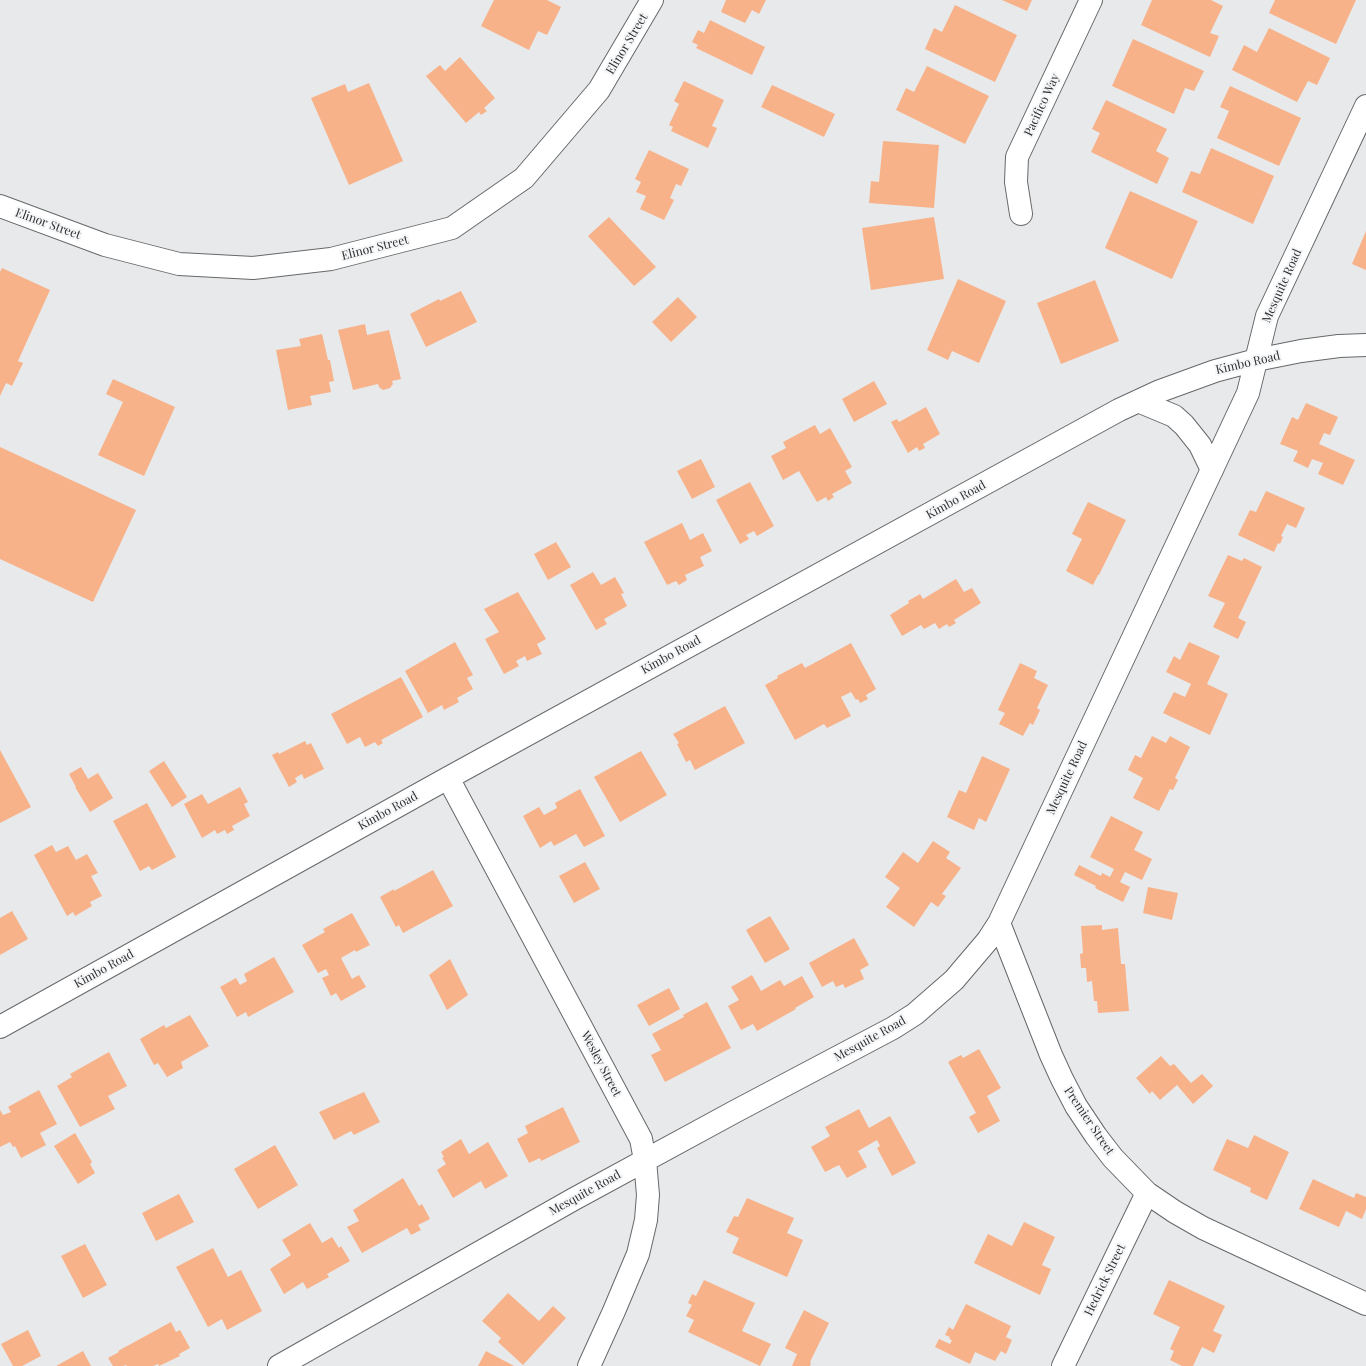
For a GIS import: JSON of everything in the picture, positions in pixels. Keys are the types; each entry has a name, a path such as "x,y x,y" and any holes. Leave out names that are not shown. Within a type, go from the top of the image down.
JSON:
{"street":[{"name":"Elinor Street","path":"0,206 105,245 179,264 253,268 331,259 452,228 524,178 599,90 652,0"},
{"name":"Pacifico Way","path":"1021,214 1016,182 1017,157 1090,0"},
{"name":"Mesquite Road","path":"279,1366 574,1199 893,1028 915,1014 954,980 988,940 999,923 1248,393 1267,316 1366,106"},
{"name":"Kimbo Road","path":"0,1027 448,778 1105,418 1189,380 1215,371 1256,360 1302,351 1340,346 1366,345"},
{"path":"1138,402 1174,416 1184,425 1200,445 1212,470"},
{"name":"Wesley Street","path":"448,778 641,1139 645,1160 648,1195 646,1220 638,1254 589,1366"},
{"name":"Premier Street","path":"999,923 1051,1055 1062,1079 1076,1106 1113,1158 1147,1193 1175,1212 1203,1228 1366,1304"},
{"name":"Hedrick Street","path":"1063,1366 1147,1193"}],"building":[{"path":"494,0 547,0 561,7 547,35 538,31 529,50 481,26"},
{"path":"726,0 766,0 759,14 752,10 745,23 721,12"},
{"path":"1002,0 1032,0 1027,11"},
{"path":"1152,0 1211,0 1223,6 1210,33 1219,36 1210,57 1141,25"},
{"path":"1275,0 1356,0 1336,44 1269,13"},
{"path":"955,5 1017,35 995,82 925,49 934,28 942,32"},
{"path":"710,20 765,47 752,75 696,48 698,45 692,42 698,30 704,33"},
{"path":"1269,28 1330,58 1317,85 1308,81 1297,102 1232,70 1244,45 1257,52"},
{"path":"1133,39 1204,71 1194,91 1185,88 1174,114 1112,86"},
{"path":"460,57 495,98 484,108 487,111 481,115 479,112 466,123 426,76 440,65 445,71"},
{"path":"927,66 989,96 965,144 896,110 906,88 914,92"},
{"path":"684,81 724,100 712,126 717,128 708,148 671,131 673,127 669,125 679,104 674,101"},
{"path":"369,83 403,161 349,185 311,98 345,84 348,92"},
{"path":"772,85 835,114 824,137 761,107"},
{"path":"1230,86 1301,118 1279,166 1217,138 1229,111 1220,107"},
{"path":"1106,100 1167,129 1156,151 1169,158 1157,184 1091,152 1100,133 1092,129"},
{"path":"883,141 939,145 934,208 869,203 871,181 879,182"},
{"path":"1211,148 1274,176 1253,224 1182,192 1191,171 1200,174"},
{"path":"649,150 689,169 681,186 676,184 670,198 674,200 664,220 640,209 646,196 636,192 641,182 635,179"},
{"path":"1130,191 1198,221 1172,279 1105,248"},
{"path":"609,217 656,267 634,286 588,236"},
{"path":"934,217 944,279 871,290 862,228"},
{"path":"1366,231 1366,270 1352,264"},
{"path":"2,268 50,290 18,361 23,363 12,386 6,383 0,396 0,272"},
{"path":"958,279 1006,301 979,363 952,351 948,360 927,350"},
{"path":"1095,280 1119,341 1061,364 1037,303"},
{"path":"461,291 477,322 426,347 410,314 439,299 440,301"},
{"path":"678,297 697,317 671,342 652,322"},
{"path":"365,324 367,335 389,330 401,379 392,381 393,384 390,388 383,390 378,384 353,390 338,330"},
{"path":"322,334 328,360 330,360 334,381 329,382 331,392 310,396 312,405 288,410 276,350 301,346 299,339"},
{"path":"113,379 175,407 144,476 98,455 123,402 106,394"},
{"path":"874,381 887,404 854,422 842,399"},
{"path":"1306,403 1338,417 1330,435 1324,433 1319,444 1355,460 1343,485 1318,474 1323,463 1312,459 1308,468 1293,461 1298,451 1280,444 1292,417 1298,420"},
{"path":"926,407 940,434 923,444 925,448 919,451 917,447 908,453 891,422 897,419 899,422"},
{"path":"815,425 820,434 830,428 852,467 845,471 852,483 832,494 834,497 828,501 826,497 817,502 799,471 783,480 771,456 786,448 783,442"},
{"path":"0,447 136,510 93,602 0,559"},
{"path":"701,459 715,487 692,499 677,471"},
{"path":"750,482 774,526 757,536 754,531 746,535 749,539 740,544 716,500"},
{"path":"1266,491 1305,508 1296,528 1287,524 1281,536 1283,537 1280,544 1278,543 1274,552 1238,535 1250,510 1256,512"},
{"path":"1088,502 1126,520 1093,585 1066,571 1082,539 1072,534"},
{"path":"682,523 690,540 703,533 712,551 700,557 704,566 685,575 687,580 679,585 676,581 667,585 644,542"},
{"path":"556,542 571,567 548,580 534,554"},
{"path":"1228,555 1242,561 1244,558 1262,567 1238,618 1246,622 1238,639 1213,627 1225,603 1208,596"},
{"path":"593,572 601,585 615,577 624,593 621,594 627,606 604,619 607,624 596,630 570,585"},
{"path":"956,579 964,592 972,588 981,603 954,620 956,623 949,627 947,624 939,629 935,623 924,629 921,625 902,636 890,615 920,594 923,599"},
{"path":"518,592 546,639 537,644 542,654 527,661 525,656 516,661 519,666 504,674 485,639 499,632 484,609"},
{"path":"455,642 473,675 467,678 473,689 457,698 459,702 444,710 442,705 428,713 405,671"},
{"path":"1189,642 1220,656 1207,684 1228,694 1210,735 1163,713 1174,692 1185,697 1191,684 1166,672 1174,656 1180,660"},
{"path":"851,643 876,689 866,695 868,699 860,703 851,692 841,697 851,716 827,728 824,724 795,740 765,685 778,678 777,676 802,663 805,668"},
{"path":"1020,663 1037,671 1034,678 1048,685 1037,708 1040,710 1033,725 1030,723 1023,736 999,724 1005,713 998,710"},
{"path":"401,677 423,717 381,740 383,743 378,746 375,742 365,747 360,737 347,744 331,714"},
{"path":"725,706 745,743 695,770 690,760 686,762 677,744 679,743 673,734"},
{"path":"1152,736 1166,743 1170,736 1190,747 1175,778 1178,780 1173,790 1170,789 1159,811 1133,798 1143,778 1128,770 1135,755 1141,758"},
{"path":"305,741 307,745 311,743 324,769 304,779 302,774 295,778 297,782 289,787 272,755 278,752 279,754"},
{"path":"0,750 31,807 0,823"},
{"path":"641,751 667,795 620,822 594,777"},
{"path":"982,756 1010,769 986,822 979,818 974,830 947,817 959,790 966,793"},
{"path":"164,761 187,797 172,807 149,771"},
{"path":"81,767 88,779 98,773 113,798 90,812 69,774"},
{"path":"240,787 248,802 244,804 250,816 232,826 234,830 227,834 225,830 217,834 215,830 202,838 184,804 202,794 208,804"},
{"path":"580,789 605,836 584,847 576,834 554,846 551,841 540,848 523,816 539,807 544,815 557,808 555,803"},
{"path":"147,803 176,857 152,870 149,866 140,871 113,821"},
{"path":"1111,816 1143,832 1134,850 1152,859 1142,880 1125,872 1120,882 1130,887 1123,902 1095,888 1096,886 1074,875 1079,865 1101,876 1102,873 1110,877 1114,869 1090,857"},
{"path":"933,841 950,852 946,858 961,868 942,894 946,896 938,907 931,902 914,927 886,907 900,888 885,877 903,852 918,863"},
{"path":"52,845 56,852 68,846 76,860 87,854 98,873 91,876 102,896 90,902 92,906 75,916 73,912 67,916 34,855"},
{"path":"585,862 600,889 574,903 559,876"},
{"path":"433,870 453,906 403,933 399,925 396,927 380,897"},
{"path":"1148,887 1178,893 1172,920 1143,913"},
{"path":"12,911 28,939 0,955 0,918"},
{"path":"352,913 370,945 356,952 355,950 341,958 352,979 359,975 366,987 341,1001 336,993 331,996 322,978 329,975 326,969 318,973 302,945 325,932 323,929"},
{"path":"770,916 790,949 765,963 746,930"},
{"path":"1102,925 1102,930 1118,928 1121,964 1125,964 1129,1011 1098,1013 1097,1001 1094,1001 1092,981 1087,982 1086,968 1081,968 1080,954 1083,953 1081,926"},
{"path":"854,938 869,965 860,970 864,979 845,988 843,984 836,987 833,981 822,987 809,963"},
{"path":"274,957 294,992 248,1017 246,1012 237,1017 220,987 236,978 240,985 247,981 244,974"},
{"path":"450,959 468,995 447,1010 429,975"},
{"path":"752,975 761,991 780,980 784,986 802,976 814,997 757,1031 753,1024 741,1030 728,1006 739,1000 731,987"},
{"path":"669,988 680,1009 649,1026 637,1005"},
{"path":"707,1002 731,1048 665,1082 651,1055 661,1050 652,1034 684,1017 683,1015"},
{"path":"190,1015 209,1046 181,1062 183,1068 167,1077 158,1063 154,1065 140,1039 164,1025 166,1028"},
{"path":"979,1049 1001,1088 987,1096 1000,1121 978,1133 969,1117 976,1113 948,1062 961,1055 963,1058"},
{"path":"109,1052 127,1086 108,1096 115,1109 80,1127 57,1086 72,1077 70,1074"},
{"path":"1161,1056 1170,1066 1174,1064 1191,1083 1202,1074 1213,1086 1193,1104 1177,1085 1160,1100 1152,1091 1150,1094 1136,1078"},
{"path":"39,1090 57,1124 40,1133 46,1145 21,1158 15,1146 13,1147 10,1142 0,1147 0,1110 3,1115 11,1112 8,1107"},
{"path":"364,1092 380,1122 354,1135 351,1131 334,1140 319,1112"},
{"path":"563,1107 580,1142 541,1161 540,1158 529,1163 517,1139 528,1133 525,1126"},
{"path":"859,1109 869,1128 890,1116 916,1163 892,1176 877,1148 880,1146 877,1140 858,1151 867,1167 847,1178 839,1165 825,1172 811,1147 830,1136 825,1127"},
{"path":"75,1133 92,1162 90,1164 95,1173 78,1184 54,1146"},
{"path":"1254,1135 1289,1152 1267,1200 1250,1192 1251,1188 1213,1170 1227,1139 1248,1148"},
{"path":"461,1139 469,1154 488,1142 508,1176 485,1189 481,1181 453,1198 437,1170 446,1164 442,1158 444,1157 441,1152"},
{"path":"275,1145 298,1185 258,1209 234,1169"},
{"path":"403,1178 419,1206 422,1204 430,1219 418,1225 421,1230 411,1235 407,1228 362,1253 347,1227 359,1221 353,1210"},
{"path":"1313,1179 1354,1198 1356,1193 1366,1197 1366,1209 1362,1219 1346,1211 1339,1227 1299,1209"},
{"path":"179,1194 194,1222 156,1241 142,1213"},
{"path":"747,1198 794,1218 787,1233 803,1240 787,1277 732,1253 739,1238 726,1232 734,1216 738,1217"},
{"path":"1024,1222 1055,1237 1042,1265 1051,1269 1040,1295 974,1263 988,1234 1012,1246"},
{"path":"310,1223 322,1243 332,1237 339,1248 341,1246 350,1261 327,1274 329,1277 307,1289 303,1282 284,1294 270,1269 291,1255 282,1240"},
{"path":"85,1244 107,1285 83,1298 61,1256"},
{"path":"213,1248 228,1277 241,1270 262,1311 227,1330 222,1319 208,1327 176,1267"},
{"path":"704,1280 755,1303 742,1331 771,1344 760,1366 688,1332 694,1320 686,1316 692,1305 688,1303 692,1294 696,1296"},
{"path":"1169,1280 1225,1306 1213,1331 1222,1335 1214,1353 1202,1347 1193,1366 1182,1366 1170,1360 1174,1351 1170,1349 1180,1327 1153,1314"},
{"path":"508,1293 539,1321 553,1306 566,1318 523,1365 498,1342 501,1338 482,1321"},
{"path":"966,1304 1011,1326 1006,1337 1012,1340 1006,1354 1001,1351 995,1361 975,1352 970,1364 935,1347 939,1339 950,1344 952,1340 949,1339 950,1337 945,1335 949,1327 953,1330"},
{"path":"804,1310 829,1323 810,1362 810,1366 792,1366 797,1354 785,1348"},
{"path":"171,1322 176,1332 180,1330 190,1348 179,1354 180,1356 159,1366 158,1364 153,1366 113,1366 108,1358"},
{"path":"28,1330 41,1356 22,1366 13,1366 1,1344"},
{"path":"83,1351 91,1366 56,1366"},
{"path":"486,1351 514,1366 478,1366"}]}
